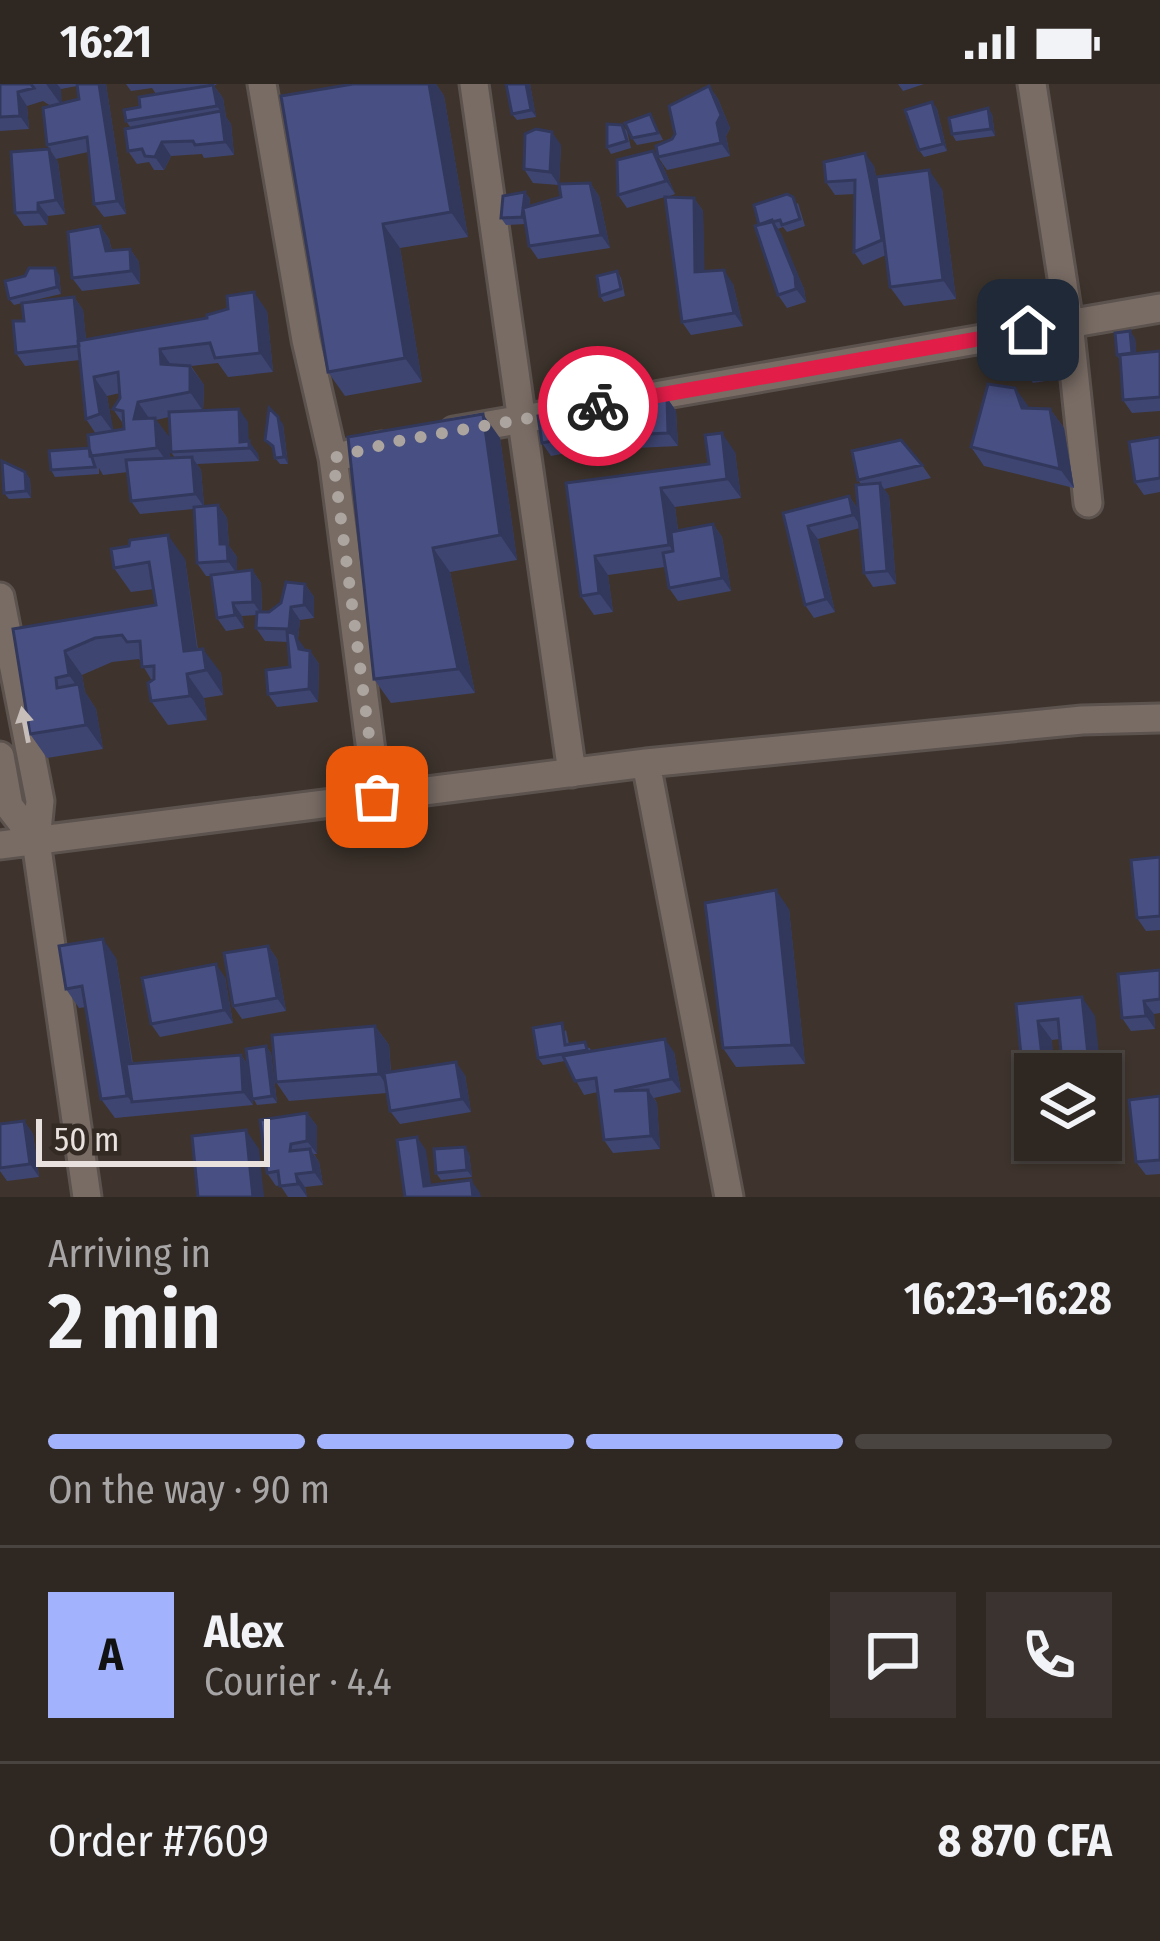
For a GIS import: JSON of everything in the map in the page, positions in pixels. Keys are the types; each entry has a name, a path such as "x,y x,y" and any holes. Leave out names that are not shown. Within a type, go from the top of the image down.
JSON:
{"street":[{"path":"474,84 572,773"},
{"path":"1032,84 1069,323 1088,503"},
{"path":"271,95 302,318 333,458 377,797"},
{"path":"333,458 409,439 1160,308"},
{"path":"0,597 40,801 36,841 87,1197"},
{"path":"0,845 646,763 1082,721 1160,718"},
{"path":"0,756 9,806 36,841"},
{"path":"646,763 729,1197"}],"building":[{"path":"0,84 31,84 34,88 18,92 20,116 0,117"},
{"path":"77,84 99,84 117,201 94,204 87,137 47,145 43,108 79,99"},
{"path":"353,84 429,84 451,212 383,224 405,358 328,372 281,96"},
{"path":"506,84 526,84 531,110 512,114"},
{"path":"213,85 217,106 126,121 124,110 140,107 139,97"},
{"path":"709,86 721,115 717,123 721,143 658,157 656,146 675,134 669,106"},
{"path":"932,102 943,144 919,150 905,110"},
{"path":"988,108 991,129 952,134 949,118"},
{"path":"221,111 225,142 162,142 155,157 145,156 142,149 128,151 125,129"},
{"path":"650,114 658,133 632,138 625,123"},
{"path":"607,124 622,125 627,141 607,147"},
{"path":"536,129 552,132 550,172 524,169 525,134"},
{"path":"49,149 56,200 38,203 38,212 15,213 11,152"},
{"path":"653,151 666,181 618,195 617,160"},
{"path":"865,153 882,240 854,252 855,180 826,182 824,162"},
{"path":"929,170 943,280 890,287 876,177"},
{"path":"590,183 601,235 529,246 523,208 561,197 559,184"},
{"path":"525,192 522,217 501,218 503,196"},
{"path":"787,194 793,197 800,219 759,225 754,205"},
{"path":"665,197 694,198 695,272 724,270 734,313 682,322"},
{"path":"772,220 795,276 796,289 778,295 755,226"},
{"path":"100,226 106,251 130,249 131,271 72,278 68,232"},
{"path":"29,268 55,268 57,287 9,299 5,281 25,276"},
{"path":"617,271 621,289 600,296 597,276"},
{"path":"254,292 260,353 215,358 210,343 160,349 161,364 190,366 190,392 138,402 134,419 155,418 157,448 90,456 88,435 124,429 123,411 113,409 120,398 118,372 94,377 100,414 86,419 78,341 207,318 228,309 227,296"},
{"path":"74,297 79,346 16,353 13,321 24,321 22,303"},
{"path":"1130,331 1132,353 1117,355 1115,333"},
{"path":"1043,344 1047,373 1029,376 1024,347"},
{"path":"1160,351 1160,397 1123,400 1120,355"},
{"path":"988,384 1015,388 1022,408 1050,409 1060,469 971,447"},
{"path":"667,398 668,433 627,435 626,400"},
{"path":"594,405 599,432 542,443 538,416"},
{"path":"269,408 278,417 284,457 275,458 273,446 265,440"},
{"path":"239,409 240,442 249,441 249,448 171,452 169,412"},
{"path":"483,414 500,535 433,548 458,669 374,679 348,437"},
{"path":"722,433 727,479 661,488 669,545 595,556 599,593 581,596 566,483 709,464 705,435"},
{"path":"1160,437 1160,478 1135,482 1129,442"},
{"path":"901,440 922,465 858,480 852,451"},
{"path":"89,448 95,467 51,470 49,451"},
{"path":"192,457 195,494 131,501 126,460"},
{"path":"2,461 25,472 26,491 4,493"},
{"path":"880,483 887,571 864,573 856,485"},
{"path":"849,496 853,515 808,526 826,599 805,605 783,513"},
{"path":"218,505 220,544 227,544 228,561 197,563 194,507"},
{"path":"713,524 722,578 669,588 663,553 673,551 671,532"},
{"path":"168,535 184,651 203,649 206,670 187,674 190,696 151,701 148,683 154,679 154,666 142,667 140,641 127,642 122,635 95,638 65,651 69,675 56,678 57,688 79,684 86,725 30,734 13,629 156,605 149,562 114,568 111,549 129,546 130,540"},
{"path":"252,570 253,602 233,603 235,615 217,618 211,575"},
{"path":"286,582 305,584 304,605 291,607 289,629 256,628 257,612 269,612 281,603"},
{"path":"287,631 295,634 299,649 310,651 309,689 268,694 266,670 290,667"},
{"path":"1160,857 1160,916 1137,918 1131,860"},
{"path":"776,890 792,1045 723,1048 705,903"},
{"path":"103,939 127,1096 101,1099 82,986 66,989 59,946"},
{"path":"268,946 277,998 233,1006 224,953"},
{"path":"216,964 224,1010 151,1024 142,978"},
{"path":"1160,970 1160,999 1144,1001 1146,1016 1122,1018 1118,974"},
{"path":"1082,997 1088,1053 1061,1053 1058,1019 1038,1021 1042,1053 1021,1053 1016,1004"},
{"path":"562,1023 565,1045 585,1042 587,1050 538,1058 533,1028"},
{"path":"375,1026 379,1074 276,1082 272,1035"},
{"path":"665,1039 671,1079 614,1091 648,1090 651,1136 604,1140 596,1078 575,1081 563,1056"},
{"path":"266,1046 272,1096 252,1099 246,1049"},
{"path":"241,1055 243,1092 132,1102 126,1064"},
{"path":"456,1062 462,1099 390,1111 384,1073"},
{"path":"1160,1096 1160,1160 1136,1162 1129,1100"},
{"path":"307,1113 307,1141 291,1144 290,1151 310,1149 314,1172 296,1174 298,1184 280,1186 278,1171 267,1173 260,1120"},
{"path":"24,1121 30,1164 0,1168 0,1124"},
{"path":"246,1130 253,1197 198,1197 192,1136"},
{"path":"417,1137 424,1186 471,1180 473,1197 405,1197 397,1140"},
{"path":"465,1147 467,1170 436,1173 434,1149"}],"way so far":[{"path":"377,797 333,458 398,441 598,406"}],"route":[{"path":"598,406 1028,330"}]}
